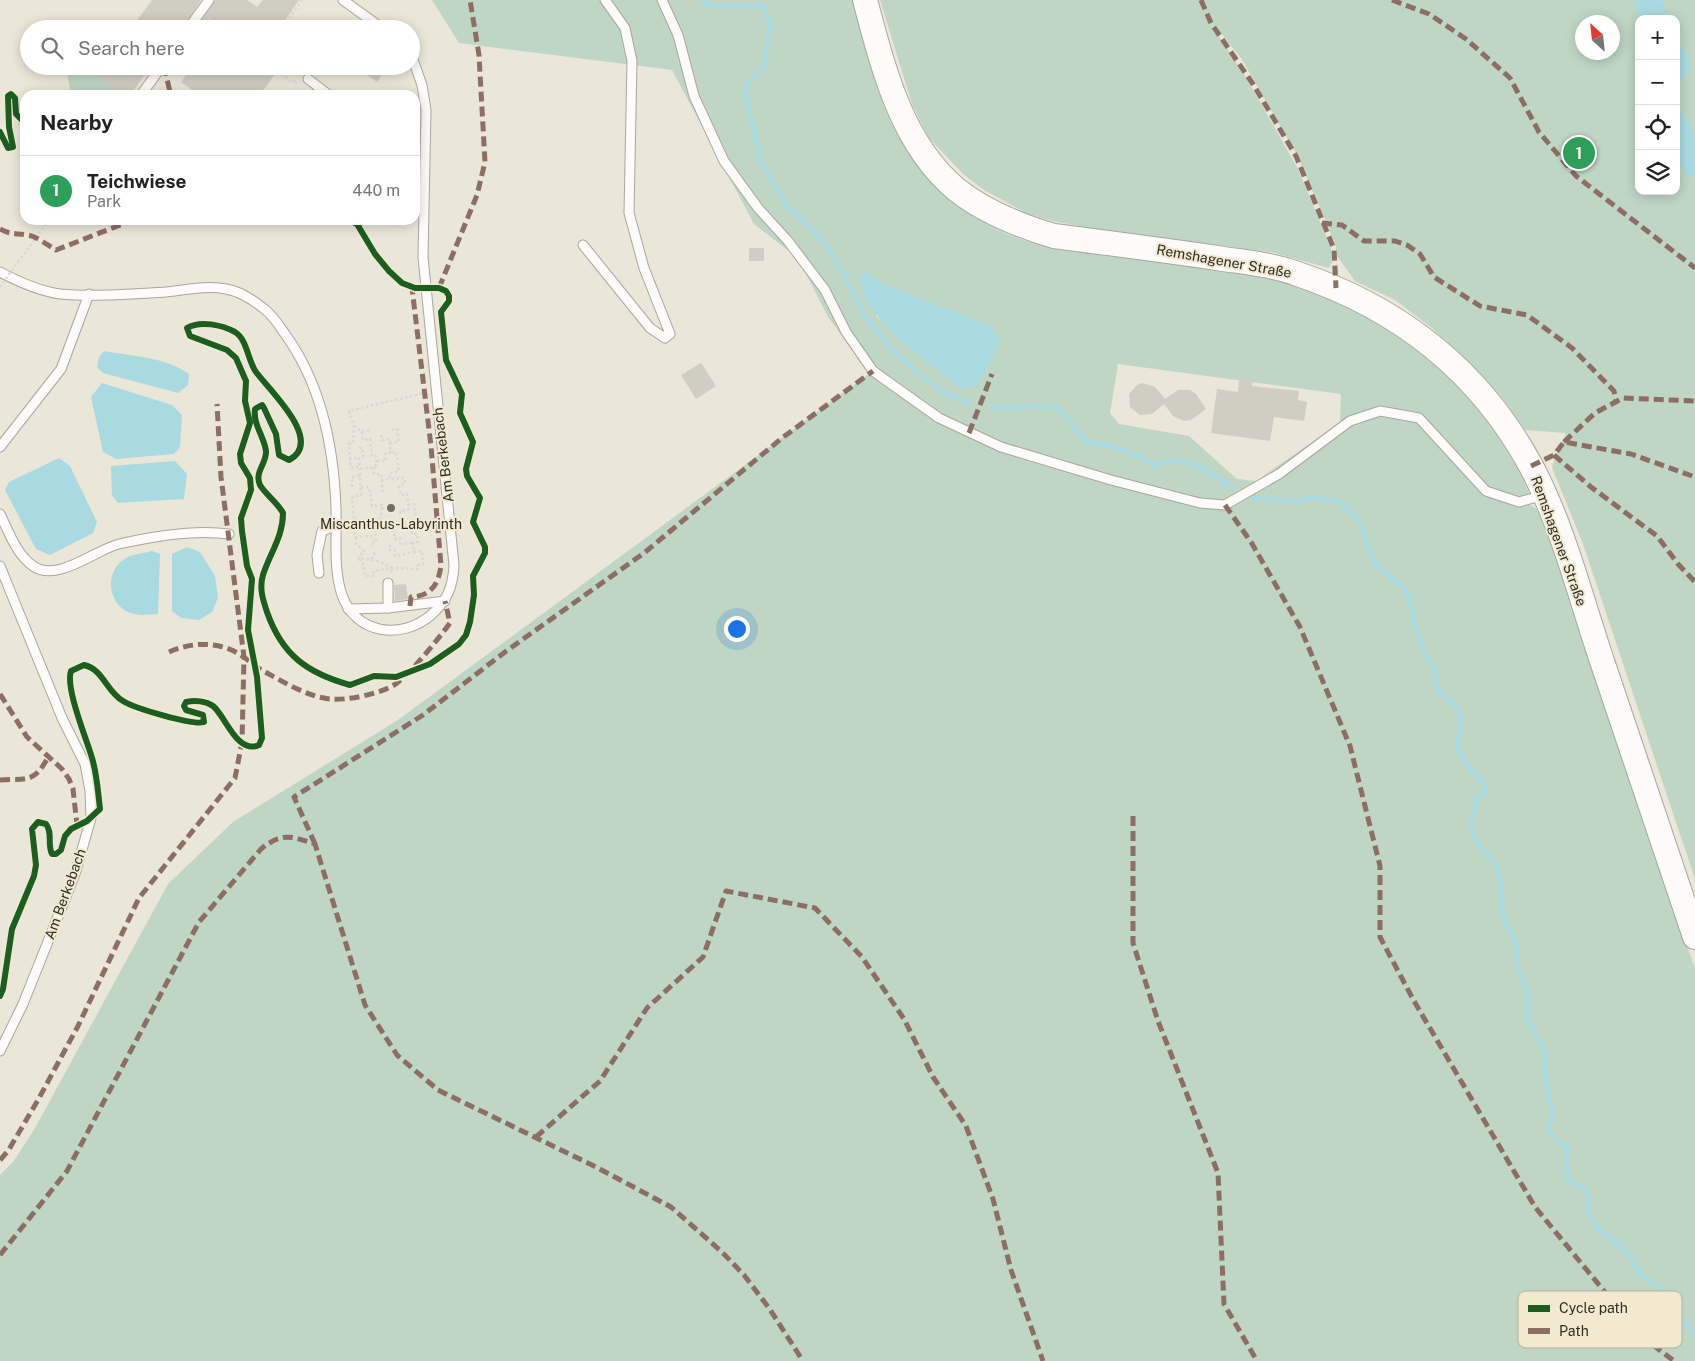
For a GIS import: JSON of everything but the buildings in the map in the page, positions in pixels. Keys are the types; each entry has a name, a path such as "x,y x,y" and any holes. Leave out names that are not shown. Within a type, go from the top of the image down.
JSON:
{"main road":[{"name":"Remshagener Straße","path":"865,0 896,102 908,128 927,157 957,190 1023,227 1054,236 1160,249 1292,272 1336,288 1379,309 1417,333 1456,366 1486,400 1531,466 1544,496 1559,533 1695,937"}],"lane":[{"path":"194,20 209,0"},
{"path":"343,0 371,20"},
{"path":"583,245 650,328 665,338 670,334 644,268 629,213 632,61 625,28 605,0"},
{"path":"662,0 678,35 694,96 724,161 758,208 788,241 825,290 846,332 873,371 939,418 1001,447 1111,480 1200,503 1225,505 1279,474 1350,421 1380,412 1419,418 1486,491 1520,502 1544,496"},
{"path":"145,90 155,75"},
{"name":"Am Berkebach","path":"418,75 426,110 423,257 454,559 452,588 445,600"},
{"path":"308,79 322,90"},
{"path":"420,110 426,110"},
{"path":"0,272 28,286 60,294 167,292 208,287 227,289 238,293 265,309 297,351 315,388 333,462 338,580 348,609 358,620 368,626 388,632 415,626 445,600"},
{"path":"0,447 61,369 89,294"},
{"path":"0,514 19,552 33,567 48,571 72,566 117,544 207,531 229,534"},
{"path":"319,573 319,538 322,531 336,525"},
{"name":"Am Berkebach","path":"0,566 62,718 85,764 90,791 91,818 75,874 22,1004 0,1051"},
{"path":"388,582 388,608"},
{"path":"348,609 388,608 445,600"}],"path":[{"path":"288,20 300,0"},
{"path":"200,11 212,20"},
{"path":"282,75 292,82 308,79"},
{"path":"0,287 45,225"},
{"path":"374,467 351,468 348,444 353,443 354,426 349,411 424,393"},
{"path":"354,426 362,432 363,440 370,439 372,456 376,456 377,462 374,467 374,474 381,474 383,493"},
{"path":"362,432 370,430 370,428"},
{"path":"390,430 397,429 399,441 390,444"},
{"path":"381,435 382,440 390,439 391,452"},
{"path":"350,458 363,457 362,448 359,448"},
{"path":"377,462 386,460 385,454 396,452 399,471 390,473 390,479"},
{"path":"359,458 361,495 352,497 354,520 381,519"},
{"path":"352,487 352,476 360,476"},
{"path":"381,480 404,478 405,484 400,486 401,495 407,494 408,504 409,509 400,511 402,527 417,524 414,504 408,504"},
{"path":"361,487 369,486 372,506 392,507 393,511"},
{"path":"371,546 370,543 376,542 375,530 380,529 382,508"},
{"path":"359,559 358,556 364,551 356,544 354,530 364,529 363,520"},
{"path":"401,522 392,522 395,539 400,538 401,544 418,542 417,534 412,534 411,526"},
{"path":"355,537 375,536"},
{"path":"413,543 414,552"},
{"path":"359,559 363,563 365,576 374,576 374,571 393,568 418,569 418,565 424,564 422,551 395,556 395,550 390,550 390,545"},
{"path":"372,559 372,554 376,554"},
{"path":"359,559 372,559 393,568"},
{"path":"388,582 393,568"}],"green space":[{"path":"432,0 855,0 875,80 889,119 899,137 917,161 980,219 1000,231 1042,246 1241,273 1287,284 1331,300 1374,320 1414,346 1450,377 1482,411 1508,450 1529,493 1526,499 1528,504 1537,509 1553,548 1695,969 1695,1361 0,1361 0,1175 13,1162 34,1130 168,884 233,822 398,720 870,373 828,317 798,258 754,224 672,70 459,43","holes":["866,271 879,282 963,390 877,317","1118,364 1341,394 1340,423 1256,481 1237,479 1189,436 1119,424 1110,413"]},
{"path":"880,0 1695,0 1695,879 1583,544 1553,470 1552,466 1566,433 1525,430 1503,399 1487,381 1432,328 1395,300 1355,281 1337,256 1335,243 1297,155 1241,58 1220,32 1211,24 1247,79 1297,167 1331,248 1332,262 1329,268 1271,252 1109,232 1053,221 1026,213 984,190 963,174 928,137 912,104"},
{"path":"68,75 109,75 119,90 70,90"}],"water":[{"path":"866,271 879,282 991,326 1000,340 979,384 963,390 901,341 874,311 865,295 859,278"},
{"path":"104,351 148,358 180,368 189,374 188,385 178,393 103,373 97,367 99,357"},
{"path":"102,383 172,405 182,415 180,447 174,454 116,459 103,452 91,397"},
{"path":"59,458 70,466 97,522 93,533 50,555 36,549 5,490 9,482"},
{"path":"175,461 187,474 184,499 118,503 112,495 111,466"},
{"path":"187,547 200,552 215,576 218,598 212,612 199,620 181,618 172,611 172,554"},
{"path":"152,551 160,554 158,614 134,614 118,605 114,597 111,589 113,572 118,564 126,558"}],"waterway":[{"path":"703,0 709,6 763,6 770,24 764,66 746,86 746,99 761,162 789,208 823,240 846,278 865,317 892,349 918,373 946,394 968,403"},
{"path":"1647,0 1654,15"},
{"path":"1680,133 1695,164"},
{"path":"992,408 1037,406 1058,409 1086,442 1116,447 1156,465 1171,461 1197,465 1232,487"},
{"path":"1254,498 1298,501 1311,497 1337,501 1358,520 1365,534 1369,552 1377,565 1405,589 1420,644 1433,667 1437,689 1453,703 1460,716 1458,749 1462,758 1485,785 1486,793 1476,799 1471,826 1478,845 1491,858 1500,875 1503,918 1518,947 1516,955 1519,971 1527,989 1527,1018 1545,1053 1544,1074 1553,1116 1548,1129 1556,1140 1567,1148 1567,1176 1574,1184 1584,1189 1589,1197 1588,1211 1597,1228 1631,1256 1636,1271 1661,1291"},
{"path":"1682,1320 1695,1333"}],"marked path":[{"path":"439,288 477,195 485,162 479,55 470,0"},
{"path":"1201,0 1211,23 1253,84 1296,156 1334,249 1336,288"},
{"path":"1392,0 1429,14 1466,39 1510,78 1539,132 1576,176 1695,268"},
{"path":"166,75 170,90"},
{"path":"1322,223 1342,225 1364,241 1395,241 1407,245 1420,254 1434,277 1480,306 1527,315 1572,348 1614,391 1616,402"},
{"path":"0,229 10,233 34,237 56,250 120,225"},
{"path":"410,606 411,597 424,594 432,588 438,579 441,566 431,446 412,288"},
{"path":"315,844 294,797 423,715 505,652 644,553 782,438 873,371"},
{"path":"969,433 992,374"},
{"path":"1564,442 1595,413 1623,398 1695,401"},
{"path":"0,1160 8,1151 38,1100 78,1026 139,898 235,778 242,742 244,657 221,477 217,404"},
{"path":"1531,466 1554,455 1564,442 1631,454 1695,477"},
{"path":"1554,455 1591,487 1657,536 1678,564 1695,582"},
{"path":"1225,505 1251,542 1300,627 1350,746 1380,866 1380,937 1414,1001 1535,1207 1604,1291"},
{"path":"169,652 188,646 208,644 227,648 236,652 261,670 306,693 330,699 355,697 391,687 410,672 450,623 445,601"},
{"path":"0,694 27,737 62,769 69,779 73,789 77,825"},
{"path":"0,780 23,779 34,776 48,757"},
{"path":"1133,816 1133,943 1158,1021 1218,1173 1224,1304 1257,1361"},
{"path":"0,1255 67,1171 199,922 261,849 275,840 287,837 315,844 365,1005 397,1055 438,1090 596,1167 671,1207 722,1252 744,1275 769,1308 803,1361"},
{"path":"536,1137 600,1081 647,1008 703,957 726,891 815,908 862,957 904,1019 933,1077 966,1126 993,1199 1011,1270 1043,1361"},
{"path":"1657,1348 1674,1361"}],"cycle path":[{"path":"0,132 8,148 13,147 9,127 8,96 11,94 15,98 16,114 20,118"},
{"path":"0,996 3,989 12,929 34,876 36,865 32,829 38,822 46,824 49,831 52,854 56,854 61,850 65,836 71,829 87,821 100,809 94,764 77,714 71,689 71,671 84,665 90,667 96,671 112,692 123,701 151,712 177,719 198,723 204,722 203,715 186,710 184,706 189,701 207,703 218,711 232,733 244,744 251,747 259,745 262,738 257,677 248,630 252,579 247,566 241,518 251,490 250,478 241,463 240,454 250,423 245,401 246,381 236,358 227,350 190,336 187,328 198,324 211,324 230,329 239,335 256,372 282,403 298,429 301,441 298,452 289,460 279,455 276,434 264,408 262,405 255,409 257,425 266,451 259,476 260,485 283,513 279,537 263,575 262,594 273,627 289,651 298,660 321,675 350,685 374,676 396,677 430,664 459,644 466,635 474,595 473,576 485,553 485,547 473,522 480,498 467,476 466,469 473,442 460,413 462,394 446,360 441,312 449,301 449,296 446,291 439,288 415,288 402,283 375,254 358,225"}],"place":[{"name":"Teichwiese","path":"1579,153"},
{"name":"Miscanthus-Labyrinth","path":"391,508"}]}
